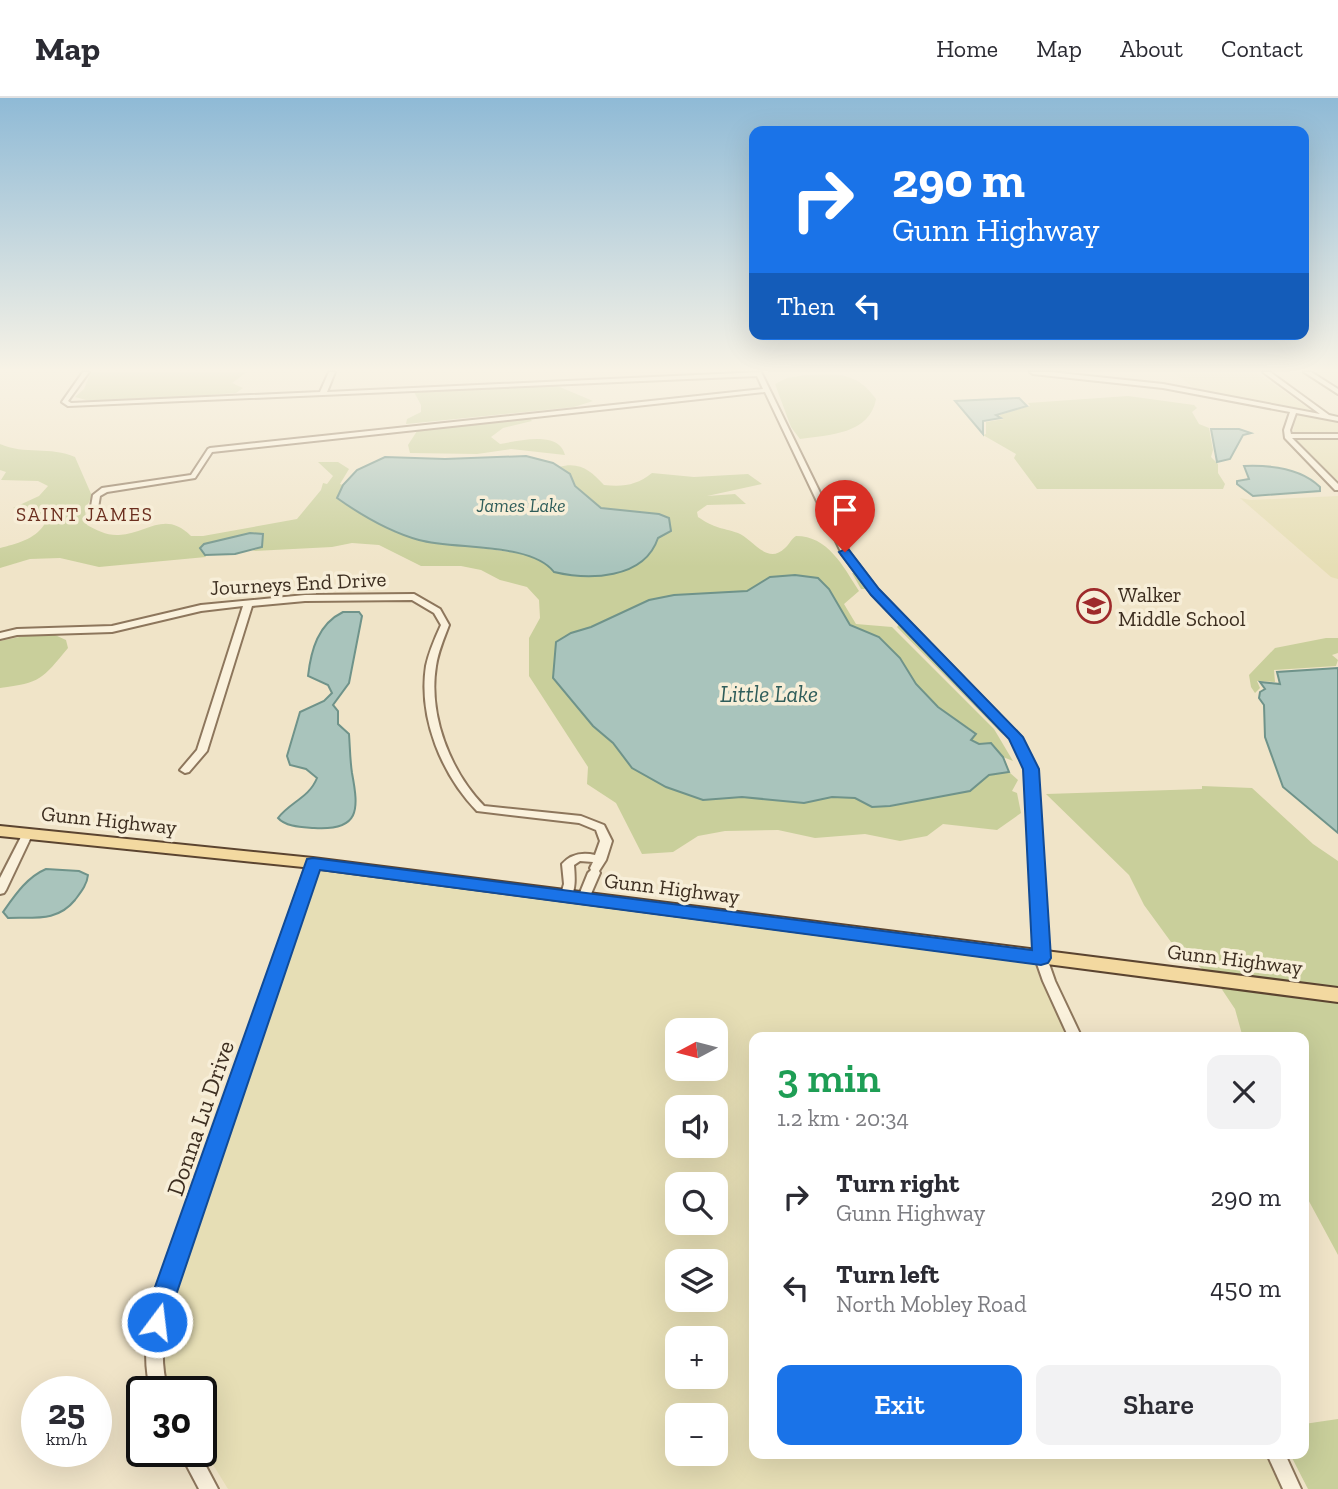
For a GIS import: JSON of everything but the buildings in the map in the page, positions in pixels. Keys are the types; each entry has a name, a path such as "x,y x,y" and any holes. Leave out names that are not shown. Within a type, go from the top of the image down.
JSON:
{"main road":[{"name":"Gunn Highway","path":"0,831 313,863 583,900 1338,995"}],"street":[{"path":"94,512 97,495 105,490 192,477 209,450 331,437"},
{"path":"790,437 845,552 875,592 1016,737 1031,769 1041,958 1073,1032"},
{"path":"1288,437 1294,447 1338,488"},
{"name":"Journeys End Drive","path":"0,636 17,632 112,629 201,608 304,598 414,597 437,611 445,625 431,667 430,692 437,734 452,773 470,800 481,809 580,820 600,828 606,841 583,900"},
{"path":"186,770 202,751 248,605"},
{"path":"0,890 27,835"},
{"path":"566,897 570,884 568,864 573,859 586,856 597,867"},
{"name":"Donna Lu Drive","path":"155,1376 153,1343 162,1301 313,863"},
{"path":"1278,1459 1292,1489"},
{"path":"197,1467 209,1489"}],"shaded area":[{"path":"1338,437 1338,480 1310,459 1292,439"},
{"path":"1338,496 1338,579 1331,577 1240,498 1251,500"},
{"path":"318,868 1036,962 1040,979 1066,1032 749,1032 749,1459 1268,1459 1282,1489 228,1489 214,1467 217,1467 217,1376 165,1376 162,1341 171,1301"}],"green space":[{"path":"413,437 491,437 500,444 537,439 555,442 565,455 511,449 477,454 410,453 408,445"},
{"path":"986,437 1211,437 1213,450 1211,457 1218,464 1218,473 1225,484 1223,489 1037,489 1014,458 1016,454"},
{"path":"0,444 75,457 92,496 85,510 87,525 111,535 164,524 182,528 191,536 203,536 297,519 321,490 323,483 327,484 333,476 318,462 338,462 349,469 340,484 343,485 337,498 392,531 417,539 524,554 546,562 658,538 671,531 644,512 601,508 575,486 570,474 559,467 579,466 604,485 611,486 635,483 652,473 694,477 748,474 762,484 707,496 735,494 746,504 707,505 697,512 698,517 714,526 738,533 772,554 785,548 796,536 807,537 826,547 834,554 859,591 844,604 856,624 892,627 994,729 1013,761 1003,757 991,743 979,744 971,740 976,733 938,707 916,684 900,658 880,637 850,625 829,589 760,583 747,591 674,595 649,600 591,627 571,633 593,726 613,743 632,768 703,800 742,797 804,803 832,797 856,798 872,807 890,806 970,791 989,775 1009,772 1018,780 1012,791 1017,793 1021,813 997,830 943,824 927,836 900,841 865,834 815,838 778,830 725,831 698,836 673,852 642,854 616,803 587,784 588,767 529,676 529,638 540,618 539,600 527,587 500,580 481,570 461,566 421,566 379,545 352,543 332,547 252,551 262,547 250,533 204,544 201,548 206,557 99,567 60,558 30,559 0,568 0,548 19,543 44,525 42,516 13,508 39,496 48,486 38,481 1,480 6,472 0,470"},
{"path":"852,573 856,573 868,589 861,589"},
{"path":"900,623 1000,726 1003,735 897,627"},
{"path":"34,634 55,635 66,640 68,648 40,678 0,688 0,641"},
{"path":"1338,638 1338,653 1332,655 1338,660 1336,666 1274,670 1275,682 1257,681 1260,688 1255,693 1249,675 1275,648"},
{"path":"1202,786 1252,788 1313,844 1338,861 1338,991 1208,974 1171,942 1144,905 1129,875 1046,794 1202,789"},
{"path":"1219,985 1338,1000 1338,1255 1309,1201 1309,1032 1241,1032 1235,1009"},
{"path":"1338,1419 1338,1489 1308,1489 1293,1459 1309,1459 1309,1423"}],"water":[{"path":"1212,437 1242,437 1230,459 1217,462"},
{"name":"James Lake","path":"526,456 553,463 570,474 575,486 601,508 659,514 669,518 671,531 658,538 651,552 641,562 628,569 598,576 568,575 554,572 543,562 511,551 434,543 408,537 376,522 337,498 343,485 357,470 385,457 445,459"},
{"path":"1244,466 1274,467 1294,472 1312,481 1320,487 1320,491 1253,496 1237,484 1237,481 1249,479"},
{"path":"250,533 263,534 262,547 235,554 205,555 200,548 204,544"},
{"name":"Little Lake","path":"795,575 818,578 829,589 850,625 879,637 900,658 916,684 938,707 976,734 971,740 979,744 991,743 1003,757 1009,772 989,775 970,791 890,806 872,807 855,798 832,797 804,803 742,797 703,800 666,787 632,768 613,743 593,726 553,678 556,642 571,633 591,627 649,600 674,595 747,591 770,577"},
{"path":"343,612 359,612 362,616 349,683 333,705 338,711 338,724 349,734 355,798 353,816 340,826 329,828 295,826 278,818 314,785 317,778 306,769 290,765 287,756 300,712 324,701 332,693 328,685 308,676 317,639 327,623"},
{"path":"1338,668 1338,833 1283,787 1265,737 1264,705 1259,698 1260,692 1265,689 1260,682 1280,684 1277,672"},
{"path":"46,869 79,871 88,875 75,900 61,912 45,917 8,918 3,912 17,893 33,877"}],"place":[{"name":"Walker Middle School","path":"1094,606"}],"district":[{"name":"SAINT JAMES","path":"85,514"}],"route":[{"path":"157,1322 313,863 1041,958 1031,769 1016,737 875,592 845,552"}]}
